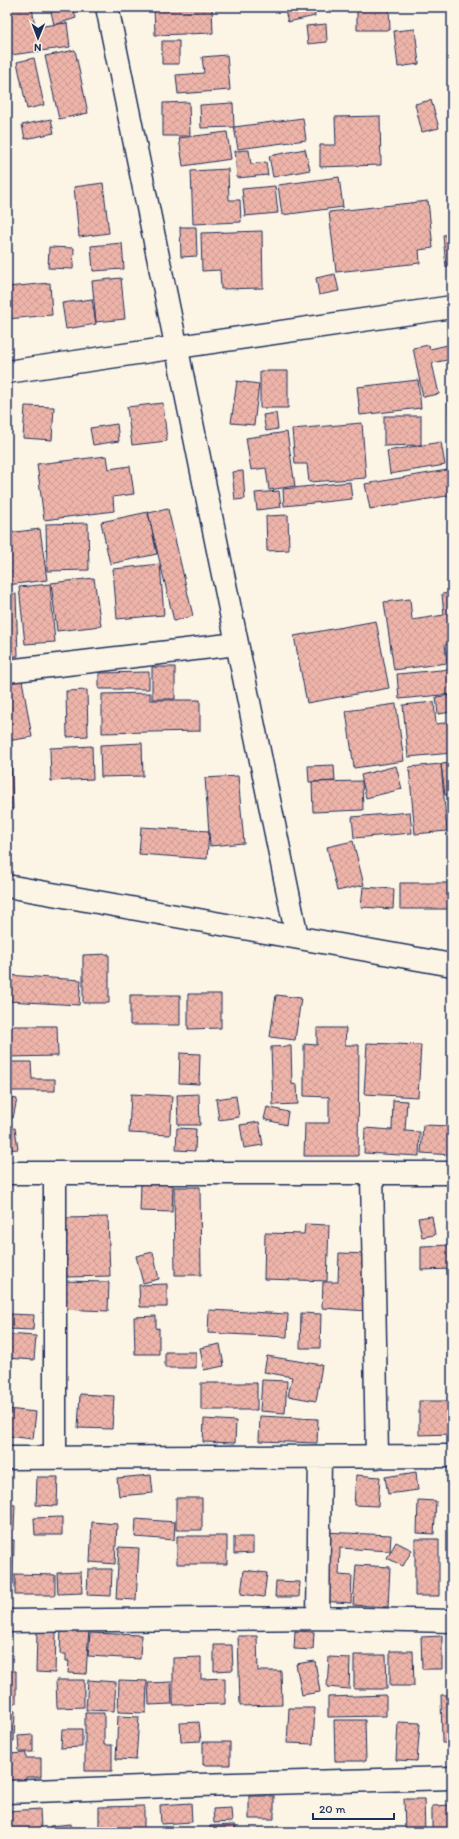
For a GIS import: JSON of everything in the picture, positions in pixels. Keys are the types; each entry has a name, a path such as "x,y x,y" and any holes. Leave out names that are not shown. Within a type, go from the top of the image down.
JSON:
{"street":[{"path":"107,7 297,937"},
{"path":"7,372 452,307"},
{"path":"7,671 237,644"},
{"path":"7,886 452,965"},
{"path":"7,1173 452,1173"},
{"path":"55,1173 55,1458"},
{"path":"372,1173 377,1456"},
{"path":"7,1458 452,1456"},
{"path":"318,1618 320,1457"},
{"path":"7,1621 318,1618 452,1621"},
{"path":"7,1792 198,1784 452,1778"}],"building":[{"path":"7,7 32,7 35,27 67,23 70,47 11,55 7,25"},
{"path":"50,7 73,7 76,18 54,25"},
{"path":"154,7 212,7 213,33 155,35"},
{"path":"284,7 314,7 315,16 288,22"},
{"path":"357,9 389,9 390,30 357,30"},
{"path":"326,24 327,42 308,44 306,26"},
{"path":"415,29 419,64 398,67 394,31"},
{"path":"162,41 179,41 179,64 162,64"},
{"path":"75,50 88,113 59,119 45,56"},
{"path":"227,55 230,90 178,94 176,75 204,73 202,57"},
{"path":"34,58 44,105 27,109 17,62"},
{"path":"431,100 439,128 422,132 415,104"},
{"path":"189,102 190,136 163,136 163,103"},
{"path":"233,103 234,127 201,128 200,105"},
{"path":"380,116 381,165 320,167 320,145 336,145 335,117"},
{"path":"303,118 306,140 238,149 234,127"},
{"path":"51,119 54,133 25,139 22,125"},
{"path":"227,132 231,159 183,166 179,138"},
{"path":"305,149 310,170 273,177 269,156"},
{"path":"249,150 251,164 266,162 268,175 237,178 235,151"},
{"path":"228,169 229,200 240,200 241,222 193,224 191,171"},
{"path":"339,177 343,207 282,215 278,185"},
{"path":"103,183 109,233 79,237 74,187"},
{"path":"275,186 278,213 245,216 242,189"},
{"path":"428,201 433,248 419,250 420,263 336,272 329,212"},
{"path":"180,227 196,227 197,256 181,257"},
{"path":"262,231 263,288 221,289 220,270 202,271 201,233"},
{"path":"452,234 452,266 446,267 443,235"},
{"path":"122,243 124,269 93,271 91,246"},
{"path":"49,247 74,248 73,269 48,268"},
{"path":"335,274 339,291 319,295 316,278"},
{"path":"121,278 125,319 96,322 92,281"},
{"path":"50,283 52,315 7,319 7,287"},
{"path":"92,299 96,324 66,329 62,303"},
{"path":"452,344 452,359 432,363 439,394 423,397 413,348 429,345 430,349"},
{"path":"260,371 288,371 288,408 260,408"},
{"path":"418,380 421,408 360,415 357,387"},
{"path":"237,381 259,384 254,425 231,423"},
{"path":"448,396 452,396 452,442 451,442"},
{"path":"163,403 167,441 132,445 127,407"},
{"path":"25,406 54,407 52,440 23,438"},
{"path":"276,413 278,429 266,431 263,415"},
{"path":"384,416 421,416 421,445 384,446"},
{"path":"362,423 366,478 309,482 307,464 295,464 292,429"},
{"path":"117,424 119,441 93,445 90,428"},
{"path":"287,432 295,486 269,490 266,468 251,470 246,438"},
{"path":"441,442 445,465 390,474 387,451"},
{"path":"107,456 109,469 130,466 134,494 113,497 114,511 44,520 37,464"},
{"path":"447,470 452,495 370,509 365,484"},
{"path":"243,471 245,499 235,500 232,472"},
{"path":"350,482 352,499 284,506 283,489"},
{"path":"279,491 281,507 257,510 255,493"},
{"path":"168,509 193,616 174,621 148,513"},
{"path":"148,512 157,554 110,564 101,522"},
{"path":"288,515 289,550 267,551 266,516"},
{"path":"88,523 89,570 47,571 46,524"},
{"path":"40,529 47,580 7,585 7,533"},
{"path":"160,564 164,615 117,619 113,569"},
{"path":"94,578 101,626 57,631 51,583"},
{"path":"50,584 55,642 25,644 19,587"},
{"path":"452,593 452,644 445,645 447,663 394,670 384,602 410,599 412,620 444,615 442,594"},
{"path":"7,594 16,594 18,656 7,657"},
{"path":"376,621 389,688 307,703 294,636"},
{"path":"152,667 175,667 175,699 152,699"},
{"path":"452,669 452,694 399,699 397,674"},
{"path":"149,672 149,689 99,689 99,673"},
{"path":"22,680 32,737 7,741 7,683"},
{"path":"87,690 88,736 67,737 66,691"},
{"path":"150,693 150,700 200,700 200,731 102,733 102,694"},
{"path":"452,695 452,712 438,714 436,697"},
{"path":"434,702 436,724 452,722 452,753 408,757 403,705"},
{"path":"396,704 404,761 354,768 346,711"},
{"path":"142,743 143,776 101,777 100,745"},
{"path":"92,746 93,779 51,781 50,748"},
{"path":"7,747 12,747 12,760 7,760"},
{"path":"11,762 13,809 7,809 7,763"},
{"path":"452,763 452,794 445,795 441,764"},
{"path":"441,764 447,831 415,834 409,767"},
{"path":"334,765 335,781 309,782 308,766"},
{"path":"396,766 402,789 366,798 361,775"},
{"path":"238,776 244,843 210,846 205,778"},
{"path":"362,781 363,810 313,812 312,782"},
{"path":"410,812 412,833 354,838 352,817"},
{"path":"141,827 209,831 207,859 139,854"},
{"path":"353,841 364,885 337,891 327,847"},
{"path":"400,883 452,883 452,909 400,909"},
{"path":"363,887 394,889 393,909 361,907"},
{"path":"109,954 109,1003 83,1003 83,955"},
{"path":"7,975 81,980 79,1005 7,1001"},
{"path":"188,994 221,994 221,1028 188,1029"},
{"path":"130,995 180,995 180,1025 130,1025"},
{"path":"276,995 301,998 295,1040 270,1037"},
{"path":"7,1026 57,1026 58,1056 7,1057"},
{"path":"317,1028 346,1028 345,1045 359,1045 358,1156 304,1156 305,1123 329,1123 329,1097 304,1096 304,1044 317,1045"},
{"path":"367,1043 421,1045 418,1097 364,1094"},
{"path":"291,1046 292,1084 297,1085 298,1104 273,1105 271,1047"},
{"path":"180,1053 200,1054 199,1084 179,1083"},
{"path":"7,1062 31,1062 32,1079 55,1079 55,1091 7,1091"},
{"path":"131,1094 172,1096 170,1135 129,1133"},
{"path":"199,1094 200,1125 178,1125 177,1095"},
{"path":"236,1096 239,1117 219,1120 216,1099"},
{"path":"7,1097 17,1099 13,1118 7,1116"},
{"path":"393,1100 407,1101 405,1131 420,1132 419,1156 364,1153 365,1128 392,1130"},
{"path":"267,1107 288,1112 286,1125 264,1119"},
{"path":"259,1122 263,1145 244,1148 240,1125"},
{"path":"423,1125 452,1126 452,1155 421,1153"},
{"path":"15,1128 18,1149 7,1150 7,1129"},
{"path":"177,1128 196,1129 195,1151 176,1150"},
{"path":"141,1183 173,1185 172,1212 140,1211"},
{"path":"174,1187 200,1187 201,1275 175,1275"},
{"path":"432,1216 435,1235 422,1237 418,1218"},
{"path":"108,1217 110,1276 67,1277 65,1218"},
{"path":"305,1224 329,1225 327,1281 264,1279 265,1233 304,1234"},
{"path":"452,1245 452,1269 421,1270 421,1246"},
{"path":"153,1252 159,1279 143,1283 136,1256"},
{"path":"339,1253 371,1254 368,1311 322,1308 323,1282 338,1282"},
{"path":"62,1281 109,1282 108,1311 61,1309"},
{"path":"167,1284 167,1307 140,1307 139,1285"},
{"path":"209,1310 288,1314 287,1337 208,1333"},
{"path":"301,1313 321,1314 320,1348 300,1348"},
{"path":"8,1314 34,1315 33,1330 7,1329"},
{"path":"156,1316 156,1329 159,1328 159,1354 135,1354 134,1317"},
{"path":"7,1334 36,1336 34,1360 7,1358"},
{"path":"220,1344 224,1366 204,1370 200,1348"},
{"path":"165,1352 196,1352 196,1368 165,1368"},
{"path":"267,1356 322,1365 316,1401 288,1396 292,1377 264,1372"},
{"path":"262,1380 287,1381 285,1413 260,1411"},
{"path":"201,1383 257,1383 257,1410 201,1410"},
{"path":"80,1394 114,1396 112,1429 78,1428"},
{"path":"419,1401 452,1401 452,1434 419,1435"},
{"path":"7,1409 36,1412 33,1439 7,1436"},
{"path":"260,1416 318,1419 317,1443 259,1441"},
{"path":"204,1419 236,1421 235,1443 203,1442"},
{"path":"416,1472 418,1490 388,1494 385,1477"},
{"path":"151,1475 153,1493 119,1496 117,1478"},
{"path":"356,1475 380,1477 378,1506 354,1505"},
{"path":"37,1477 58,1477 57,1506 36,1505"},
{"path":"176,1498 202,1498 202,1530 176,1530"},
{"path":"418,1500 436,1501 434,1534 417,1533"},
{"path":"7,1504 15,1505 14,1530 7,1530"},
{"path":"62,1517 62,1535 35,1535 34,1518"},
{"path":"136,1519 175,1522 174,1540 135,1537"},
{"path":"92,1522 117,1524 115,1564 90,1562"},
{"path":"323,1532 391,1535 390,1551 340,1548 339,1575 352,1576 351,1603 320,1601"},
{"path":"177,1536 227,1536 227,1564 177,1564"},
{"path":"234,1537 253,1537 253,1553 234,1554"},
{"path":"415,1539 439,1539 439,1596 415,1596"},
{"path":"7,1540 14,1540 13,1584 7,1584"},
{"path":"396,1542 412,1550 403,1566 387,1558"},
{"path":"119,1547 139,1548 136,1600 116,1599"},
{"path":"356,1565 390,1567 388,1607 353,1605"},
{"path":"88,1569 112,1569 111,1596 87,1595"},
{"path":"244,1570 267,1573 264,1597 241,1594"},
{"path":"81,1572 82,1593 58,1594 57,1573"},
{"path":"15,1574 55,1575 55,1595 15,1595"},
{"path":"276,1581 300,1582 299,1597 275,1597"},
{"path":"61,1627 89,1628 86,1674 68,1673 69,1661 66,1661 66,1654 60,1654"},
{"path":"295,1631 314,1632 313,1650 294,1649"},
{"path":"37,1632 56,1632 55,1673 36,1672"},
{"path":"90,1633 141,1635 140,1659 88,1656"},
{"path":"238,1636 257,1636 258,1671 281,1671 282,1705 240,1706"},
{"path":"442,1636 442,1669 422,1669 421,1637"},
{"path":"214,1645 232,1645 233,1670 214,1671"},
{"path":"390,1651 413,1651 414,1686 390,1686"},
{"path":"354,1655 386,1655 387,1689 354,1689"},
{"path":"201,1657 201,1679 225,1678 225,1704 173,1705 173,1658"},
{"path":"329,1657 350,1658 349,1689 327,1687"},
{"path":"315,1661 320,1692 302,1695 296,1664"},
{"path":"7,1671 16,1671 16,1703 7,1703"},
{"path":"56,1680 84,1680 84,1707 57,1708"},
{"path":"88,1680 116,1682 114,1711 86,1710"},
{"path":"119,1680 147,1681 146,1713 118,1712"},
{"path":"171,1682 172,1704 149,1705 148,1683"},
{"path":"386,1695 386,1716 328,1717 328,1697"},
{"path":"441,1695 452,1695 452,1743 442,1743"},
{"path":"289,1708 315,1708 313,1744 287,1743"},
{"path":"7,1710 15,1711 14,1741 7,1741"},
{"path":"85,1713 104,1713 104,1745 112,1745 112,1771 85,1771"},
{"path":"118,1716 139,1717 136,1760 116,1759"},
{"path":"334,1720 365,1720 366,1761 335,1761"},
{"path":"199,1722 201,1741 181,1742 180,1723"},
{"path":"398,1722 420,1723 417,1761 396,1760"},
{"path":"62,1729 82,1729 82,1747 61,1748"},
{"path":"33,1735 33,1752 19,1752 18,1736"},
{"path":"203,1742 230,1742 230,1765 203,1765"},
{"path":"26,1753 26,1758 41,1758 41,1777 26,1777 26,1784 7,1784 7,1754"},
{"path":"249,1796 274,1796 274,1819 249,1819"},
{"path":"404,1799 424,1799 425,1832 405,1832"},
{"path":"191,1803 192,1822 161,1824 160,1805"},
{"path":"452,1805 452,1832 432,1832 432,1806"},
{"path":"144,1806 144,1832 99,1832 99,1807"},
{"path":"231,1808 232,1822 214,1823 213,1809"},
{"path":"40,1809 41,1828 7,1830 7,1811"},
{"path":"71,1824 72,1832 50,1832 50,1826"},
{"path":"235,1825 236,1832 210,1832 210,1826"},
{"path":"263,1829 263,1832 245,1832 244,1830"}]}
